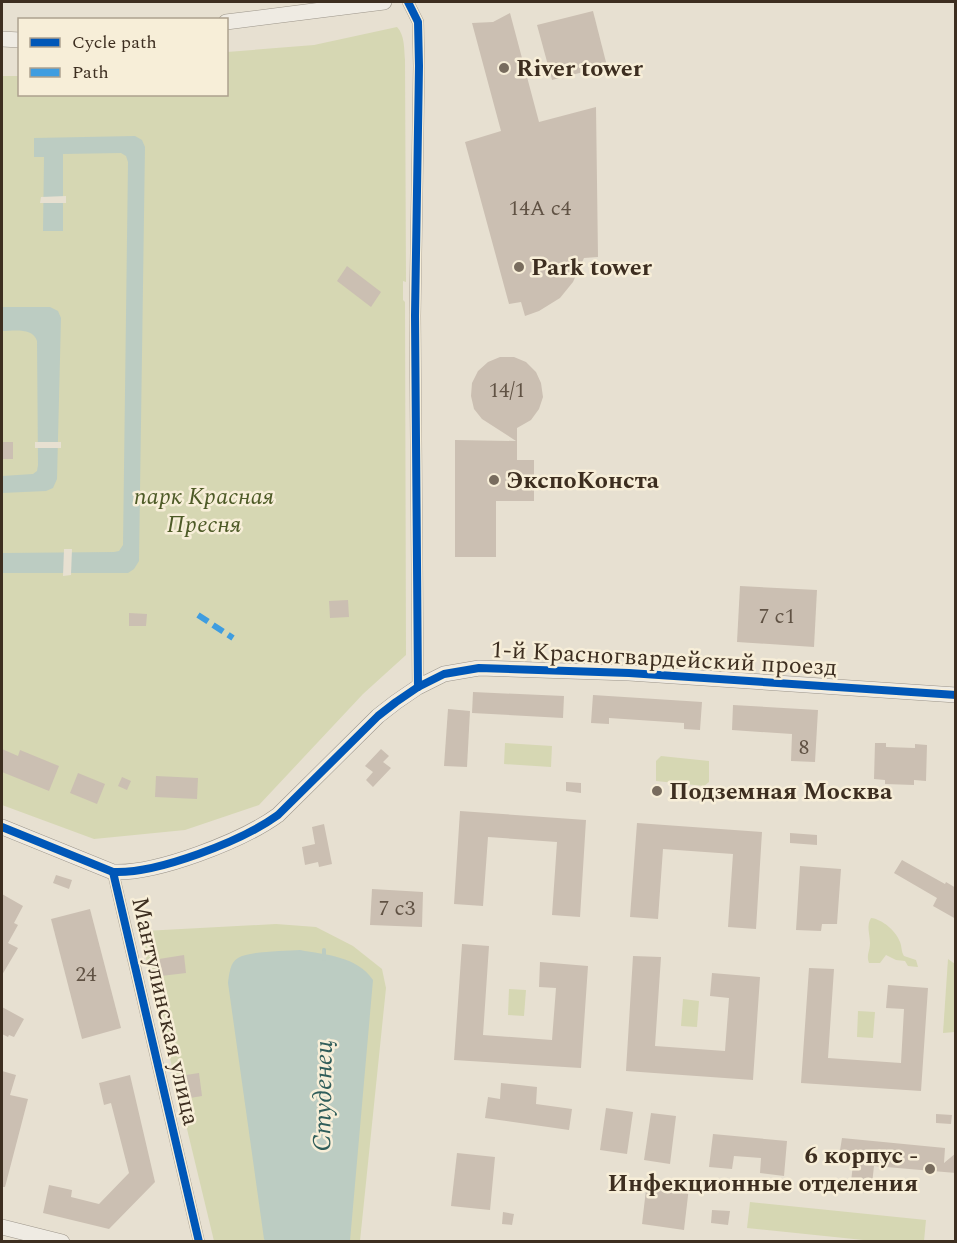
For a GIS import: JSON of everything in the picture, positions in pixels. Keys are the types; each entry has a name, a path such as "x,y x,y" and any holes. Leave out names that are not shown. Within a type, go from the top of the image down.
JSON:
{"street":[{"path":"228,22 384,2"},
{"path":"408,2 417,22 419,66 415,316 418,687"},
{"path":"2,39 18,39"},
{"name":"1-й Красногвардейский проезд","path":"113,872 127,873 148,869 245,836 262,826 286,807 378,716 418,687 444,674 479,668 651,675 956,695"},
{"name":"Мантулинская улица","path":"2,827 113,872 199,1242"},
{"path":"2,1227 62,1242"}],"green space":[{"name":"парк Красная Пресня","path":"397,27 403,38 405,60 406,282 403,281 403,300 405,302 406,655 363,694 259,805 185,830 94,839 2,805 2,76 18,76 18,96 228,96 228,52 314,45"},
{"path":"505,743 552,746 551,767 504,764"},
{"path":"661,756 709,761 709,782 704,786 656,781 656,761"},
{"path":"871,918 884,923 892,930 900,942 904,956 916,960 918,967 908,966 905,961 886,955 880,963 869,963 868,927"},
{"path":"276,924 316,927 353,946 382,969 386,988 360,1241 214,1241 141,938 144,931"},
{"path":"948,959 955,964 955,1032 943,1033"},
{"path":"509,989 526,990 524,1016 508,1015"},
{"path":"683,999 699,1001 697,1027 681,1026"},
{"path":"858,1011 875,1012 873,1038 857,1037"},
{"path":"750,1202 926,1220 924,1241 873,1241 747,1228"}],"water":[{"path":"135,136 142,140 145,147 139,561 128,573 2,573 2,553 114,552 119,551 123,545 128,162 126,156 121,153 63,154 63,231 43,231 44,157 34,157 34,138"},
{"path":"2,307 50,307 58,311 61,318 57,479 53,488 46,491 2,493 2,476 33,474 37,471 38,465 37,341 27,332 2,331"},
{"path":"300,950 350,961 373,980 350,1241 266,1242 264,1239 228,980 233,962 238,958 251,954"}],"pier":[{"path":"66,196 66,203 40,203 41,197"},
{"path":"35,442 61,442 61,448 35,448"},
{"path":"64,549 72,549 71,575 63,576"}],"building":[{"path":"593,11 607,66 552,80 537,25"},
{"path":"510,13 539,122 596,107 598,257 584,258 573,282 560,298 539,311 525,316 521,302 509,304 465,142 501,131 472,23 493,22"},
{"path":"347,266 381,292 371,307 337,281"},
{"name":"ЭкспоКонста","path":"500,357 514,357 526,362 536,372 541,383 543,397 539,409 531,420 517,428 517,460 534,460 534,501 496,501 496,557 455,557 455,440 516,441 482,419 474,409 471,396 472,383 478,371 488,362"},
{"path":"2,442 13,442 13,459 2,459"},
{"path":"740,586 817,590 814,647 737,642"},
{"path":"348,600 349,617 330,618 329,601"},
{"path":"129,613 147,614 146,626 129,626"},
{"path":"473,692 564,696 563,718 472,713"},
{"path":"593,695 702,702 700,730 684,729 684,723 609,718 609,724 591,723"},
{"path":"733,705 818,710 815,762 791,761 792,734 732,730"},
{"path":"448,709 470,711 467,767 444,766"},
{"path":"875,743 886,743 886,747 915,748 915,744 927,745 926,781 914,780 914,785 885,784 885,780 874,779"},
{"path":"2,749 18,756 20,750 59,766 49,791 2,772"},
{"path":"381,749 389,756 383,762 391,768 373,787 366,780 373,772 365,766"},
{"path":"78,773 105,784 97,804 70,793"},
{"path":"156,776 198,778 197,799 155,797"},
{"path":"122,777 131,781 127,790 118,786"},
{"path":"566,782 581,783 581,793 566,791"},
{"path":"460,811 586,820 580,917 552,915 557,842 488,837 483,906 454,904"},
{"path":"637,823 762,832 756,929 728,927 733,854 663,849 658,919 630,917"},
{"path":"324,824 332,864 319,867 318,862 305,865 302,847 315,844 312,827"},
{"path":"790,833 817,835 817,845 790,843"},
{"path":"902,860 956,888 956,919 933,906 937,898 894,873"},
{"path":"800,866 841,869 837,924 822,924 821,931 796,930"},
{"path":"56,875 72,880 69,889 53,883"},
{"path":"372,889 423,892 422,927 370,925"},
{"path":"2,894 23,906 14,923 18,925 8,943 18,948 2,975"},
{"path":"90,909 121,1028 82,1039 51,919"},
{"path":"462,944 489,946 483,1035 552,1040 556,988 539,987 540,962 588,966 581,1068 454,1060"},
{"path":"184,955 186,973 161,976 159,959"},
{"path":"633,956 661,957 655,1046 725,1051 729,998 710,996 712,973 760,977 753,1080 626,1071"},
{"path":"809,968 834,969 828,1058 901,1063 904,1009 886,1008 888,985 928,988 921,1091 801,1083"},
{"path":"2,1007 24,1019 14,1037 2,1034"},
{"path":"2,1071 16,1075 10,1095 28,1099 5,1187 2,1187"},
{"path":"199,1073 202,1096 190,1098 186,1075"},
{"path":"130,1075 155,1182 109,1229 43,1213 49,1185 72,1190 71,1197 99,1204 129,1173 111,1103 104,1105 99,1083"},
{"path":"501,1083 537,1087 536,1104 572,1109 569,1130 485,1118 488,1097 500,1099"},
{"path":"606,1108 633,1112 627,1154 600,1150"},
{"path":"651,1113 676,1116 670,1164 644,1160"},
{"path":"936,1114 952,1115 951,1124 936,1123"},
{"path":"713,1134 787,1141 784,1176 760,1173 761,1158 734,1156 732,1169 709,1167"},
{"name":"6 корпус - Инфекционные отделения","path":"842,1138 945,1148 944,1163 956,1153 956,1173 874,1166 871,1193 850,1191 853,1164 838,1163"},
{"path":"457,1153 495,1157 490,1210 451,1206"},
{"path":"647,1181 689,1187 684,1230 642,1224"},
{"path":"712,1210 730,1211 728,1225 711,1223"},
{"path":"503,1212 514,1214 512,1225 502,1224"}],"waterway":[{"name":"Студенец","path":"324,950 324,959"}],"marked path":[{"path":"198,615 233,638"}],"cycle path":[{"path":"408,2 418,22 419,66 415,316 418,687"},
{"path":"2,827 113,872 152,868 175,862 222,845 278,815 378,716 418,687 444,674 479,668 629,673 956,695"},
{"path":"113,872 199,1242"}],"place":[{"name":"River tower","path":"504,68"},
{"name":"Park tower","path":"519,267"},
{"name":"ЭкспоКонста","path":"494,480"},
{"name":"Подземная Москва","path":"657,791"},
{"name":"6 корпус - Инфекционные отделения","path":"930,1169"}]}
